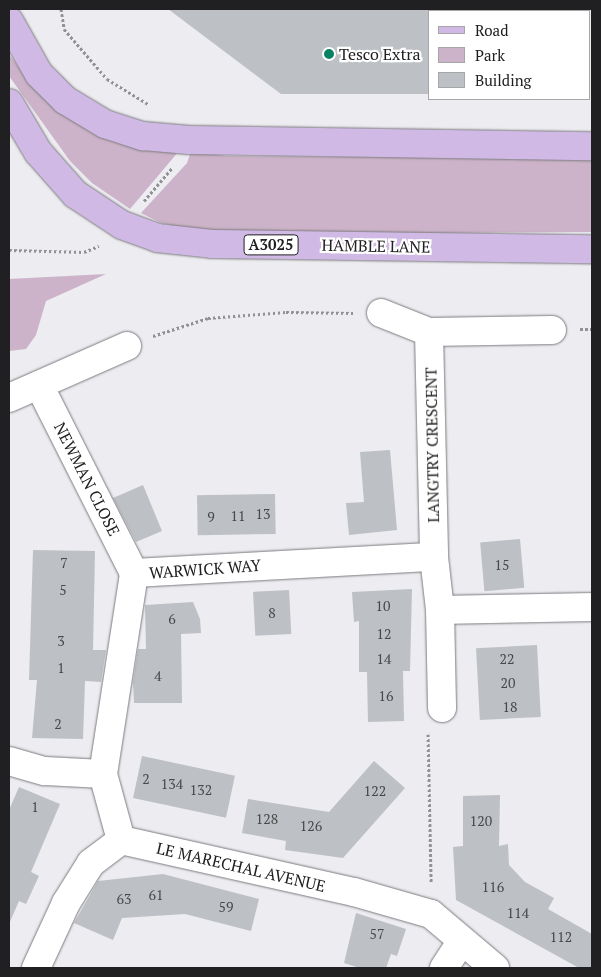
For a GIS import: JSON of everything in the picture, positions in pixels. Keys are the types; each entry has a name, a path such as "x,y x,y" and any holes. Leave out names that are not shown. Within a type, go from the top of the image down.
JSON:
{"main road":[{"path":"9,21 39,74 66,100 105,124 143,136 189,140 592,146"},
{"name":"HAMBLE LANE","path":"9,103 38,152 75,194 122,225 156,238 212,244 592,249"}],"street":[{"path":"381,313 429,332 552,330"},
{"name":"LANGTRY CRESCENT","path":"429,332 434,557"},
{"path":"9,398 137,342"},
{"name":"NEWMAN CLOSE","path":"39,385 134,573"},
{"path":"434,557 440,610 442,708"},
{"name":"WARWICK WAY","path":"122,840 103,774 134,573 434,557"},
{"path":"440,610 592,607"},
{"path":"9,761 45,771 103,774"},
{"path":"36,968 66,903 92,863 122,840"},
{"name":"LE MARECHAL AVENUE","path":"122,840 354,892 431,914 461,942 495,968"},
{"path":"444,968 461,942"}],"path":[{"path":"137,342 208,318 286,312 381,313"},
{"path":"431,914 428,720 442,708"}],"green space":[{"path":"9,54 33,87 179,151 130,209 92,183 70,161 9,76"},
{"path":"191,151 226,156 592,158 592,232 272,234 187,229 161,223 141,213 187,163"},
{"path":"106,274 46,301 36,335 26,349 9,351 9,279"}],"building":[{"name":"Tesco Extra","path":"168,9 430,9 428,10 428,94 281,94"},
{"path":"390,450 397,530 349,535 346,503 364,502 360,452"},
{"path":"143,485 162,531 136,542 113,498"},
{"path":"275,494 276,534 198,535 197,495"},
{"path":"520,539 524,588 484,591 480,542"},
{"path":"33,550 95,551 93,650 106,650 101,682 85,681 83,739 32,738 37,680 29,680"},
{"path":"412,589 410,671 403,671 404,721 368,722 367,672 359,672 359,621 354,622 352,592"},
{"path":"289,590 291,634 255,636 253,592"},
{"path":"193,602 200,619 201,633 181,634 182,703 134,703 133,682 138,649 146,649 145,605"},
{"path":"537,645 541,717 480,720 476,648"},
{"path":"142,756 235,776 226,818 133,798"},
{"path":"374,761 405,788 343,858 285,850 286,841 242,833 248,799 329,812"},
{"path":"19,787 60,804 31,872 39,876 26,904 19,901 9,924 9,810"},
{"path":"500,795 499,846 508,844 509,865 525,882 554,898 548,909 592,934 592,968 579,968 456,900 453,847 463,846 463,796"},
{"path":"163,874 259,899 251,931 185,914 122,918 113,940 74,923 98,881"},
{"path":"356,913 406,929 397,956 391,954 386,968 360,968 344,963"}],"place":[{"name":"Tesco Extra","path":"329,54"}]}
